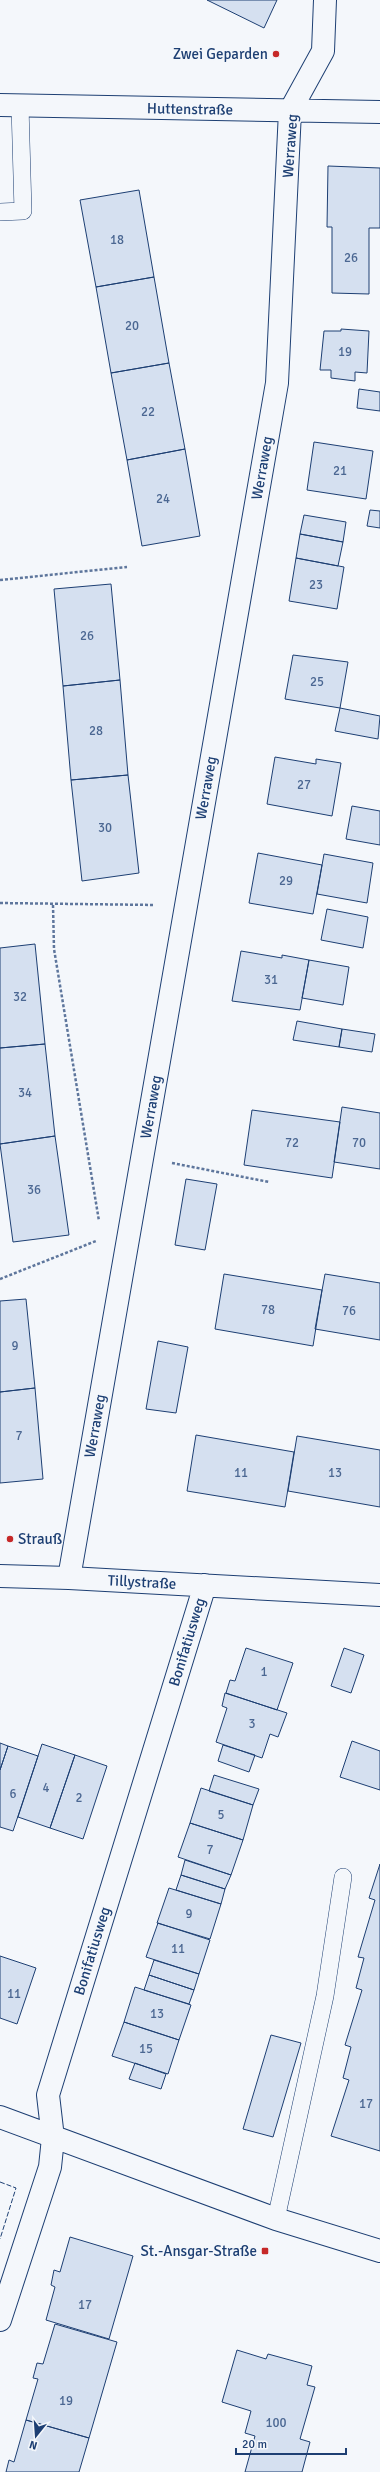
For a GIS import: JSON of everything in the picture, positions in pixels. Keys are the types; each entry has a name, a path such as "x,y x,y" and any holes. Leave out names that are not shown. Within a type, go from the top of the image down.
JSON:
{"street":[{"name":"Werraweg","path":"69,1578 277,383 290,111 323,51 326,0"},
{"name":"Huttenstraße","path":"10,105 380,112"},
{"name":"Tillystraße","path":"0,1576 69,1578 380,1595"},
{"name":"Bonifatiusweg","path":"0,2320 50,2167 52,2138 48,2095 205,1585"},
{"path":"0,2117 52,2138 276,2219 380,2251"}],"lane":[{"path":"0,212 24,211 10,105"},
{"path":"276,2219 325,1996 343,1878"}],"path":[{"path":"0,580 127,567"},
{"path":"0,903 53,905 186,904"},
{"path":"53,905 54,949 102,1238"},
{"path":"142,1157 269,1182"},
{"path":"0,1279 102,1238 126,1245"}],"building":[{"path":"207,0 277,0 264,28"},
{"path":"328,166 380,168 380,228 369,228 369,294 332,293 332,227 327,227"},
{"path":"139,190 154,277 96,287 80,200"},
{"path":"154,277 169,363 111,373 96,287"},
{"path":"341,329 369,331 367,373 355,372 355,381 331,378 331,370 320,370 324,331 341,331"},
{"path":"169,363 185,449 127,460 111,373"},
{"path":"359,389 380,392 380,411 357,408"},
{"path":"314,442 373,451 366,499 307,490"},
{"path":"185,449 200,536 142,546 127,460"},
{"path":"370,510 380,511 380,528 367,526"},
{"path":"304,515 346,522 343,542 300,534"},
{"path":"300,534 343,542 338,566 296,558"},
{"path":"296,558 344,567 337,609 289,601"},
{"path":"111,584 120,680 63,686 54,589"},
{"path":"293,655 348,662 340,708 285,699"},
{"path":"120,680 128,775 71,780 63,686"},
{"path":"340,708 380,716 378,739 335,731"},
{"path":"275,757 316,764 316,759 341,763 332,816 267,804"},
{"path":"128,775 139,873 82,881 71,780"},
{"path":"352,806 380,811 380,845 346,839"},
{"path":"258,853 322,865 313,914 249,903"},
{"path":"324,854 373,863 367,903 317,894"},
{"path":"327,909 368,917 363,948 321,940"},
{"path":"35,944 45,1044 0,1048 0,948"},
{"path":"241,951 282,958 282,955 309,960 300,1010 232,1001"},
{"path":"309,960 349,967 343,1005 302,998"},
{"path":"297,1021 342,1029 339,1047 293,1040"},
{"path":"342,1029 375,1034 372,1052 339,1047"},
{"path":"45,1044 55,1136 0,1144 0,1048"},
{"path":"342,1107 380,1113 380,1169 334,1162"},
{"path":"252,1110 340,1122 332,1178 244,1165"},
{"path":"55,1136 69,1235 13,1242 0,1144"},
{"path":"186,1179 217,1184 205,1250 175,1245"},
{"path":"224,1274 322,1290 313,1346 215,1329"},
{"path":"325,1274 380,1283 380,1340 315,1329"},
{"path":"26,1299 35,1388 0,1392 0,1301"},
{"path":"158,1341 188,1347 176,1413 146,1409"},
{"path":"35,1388 43,1479 0,1483 0,1392"},
{"path":"196,1435 294,1452 285,1507 187,1491"},
{"path":"297,1436 380,1450 380,1507 288,1491"},
{"path":"246,1648 293,1663 277,1710 226,1693 230,1680 235,1681"},
{"path":"344,1648 364,1655 351,1693 331,1686"},
{"path":"225,1693 287,1713 278,1737 270,1734 262,1758 216,1742 227,1708 222,1706"},
{"path":"352,1741 380,1751 380,1790 340,1777"},
{"path":"0,1743 8,1746 0,1770"},
{"path":"42,1744 75,1755 50,1828 18,1817"},
{"path":"223,1745 255,1755 249,1772 218,1761"},
{"path":"8,1746 38,1756 13,1831 0,1827 0,1770"},
{"path":"75,1755 107,1766 83,1839 50,1828"},
{"path":"214,1775 259,1789 253,1805 209,1791"},
{"path":"201,1788 253,1805 243,1840 190,1823"},
{"path":"190,1823 243,1840 231,1875 178,1857"},
{"path":"185,1860 231,1875 225,1889 181,1875"},
{"path":"380,1864 380,2151 331,2136 349,2080 343,2078 351,2047 345,2045 362,1990 356,1988 364,1958 358,1957 375,1900 369,1898"},
{"path":"181,1875 225,1889 221,1904 176,1890"},
{"path":"169,1888 221,1904 210,1939 157,1923"},
{"path":"158,1923 210,1940 199,1974 146,1957"},
{"path":"0,1956 36,1968 17,2024 0,2018"},
{"path":"154,1960 199,1974 194,1990 149,1975"},
{"path":"149,1975 194,1990 189,2004 144,1990"},
{"path":"135,1987 191,2005 179,2040 124,2022"},
{"path":"124,2022 179,2040 168,2074 112,2056"},
{"path":"271,2035 301,2043 273,2137 243,2129"},
{"path":"135,2063 166,2074 161,2089 129,2079"},
{"path":"70,2237 133,2256 109,2339 46,2320 55,2287 51,2285 54,2270 60,2272"},
{"path":"55,2324 117,2342 89,2438 26,2420 38,2379 33,2378 37,2363 43,2364"},
{"path":"237,2350 266,2359 268,2354 312,2366 307,2385 315,2387 300,2439 310,2442 302,2472 245,2472 255,2436 245,2433 251,2411 222,2402"},
{"path":"26,2420 89,2438 79,2472 6,2472 9,2460 14,2462"}],"fence":[{"path":"0,2182 16,2188 0,2239"}],"place":[{"name":"Zwei Geparden","path":"276,54"},
{"name":"Strauß","path":"10,1539"},
{"name":"St.-Ansgar-Straße","path":"265,2251"}]}
